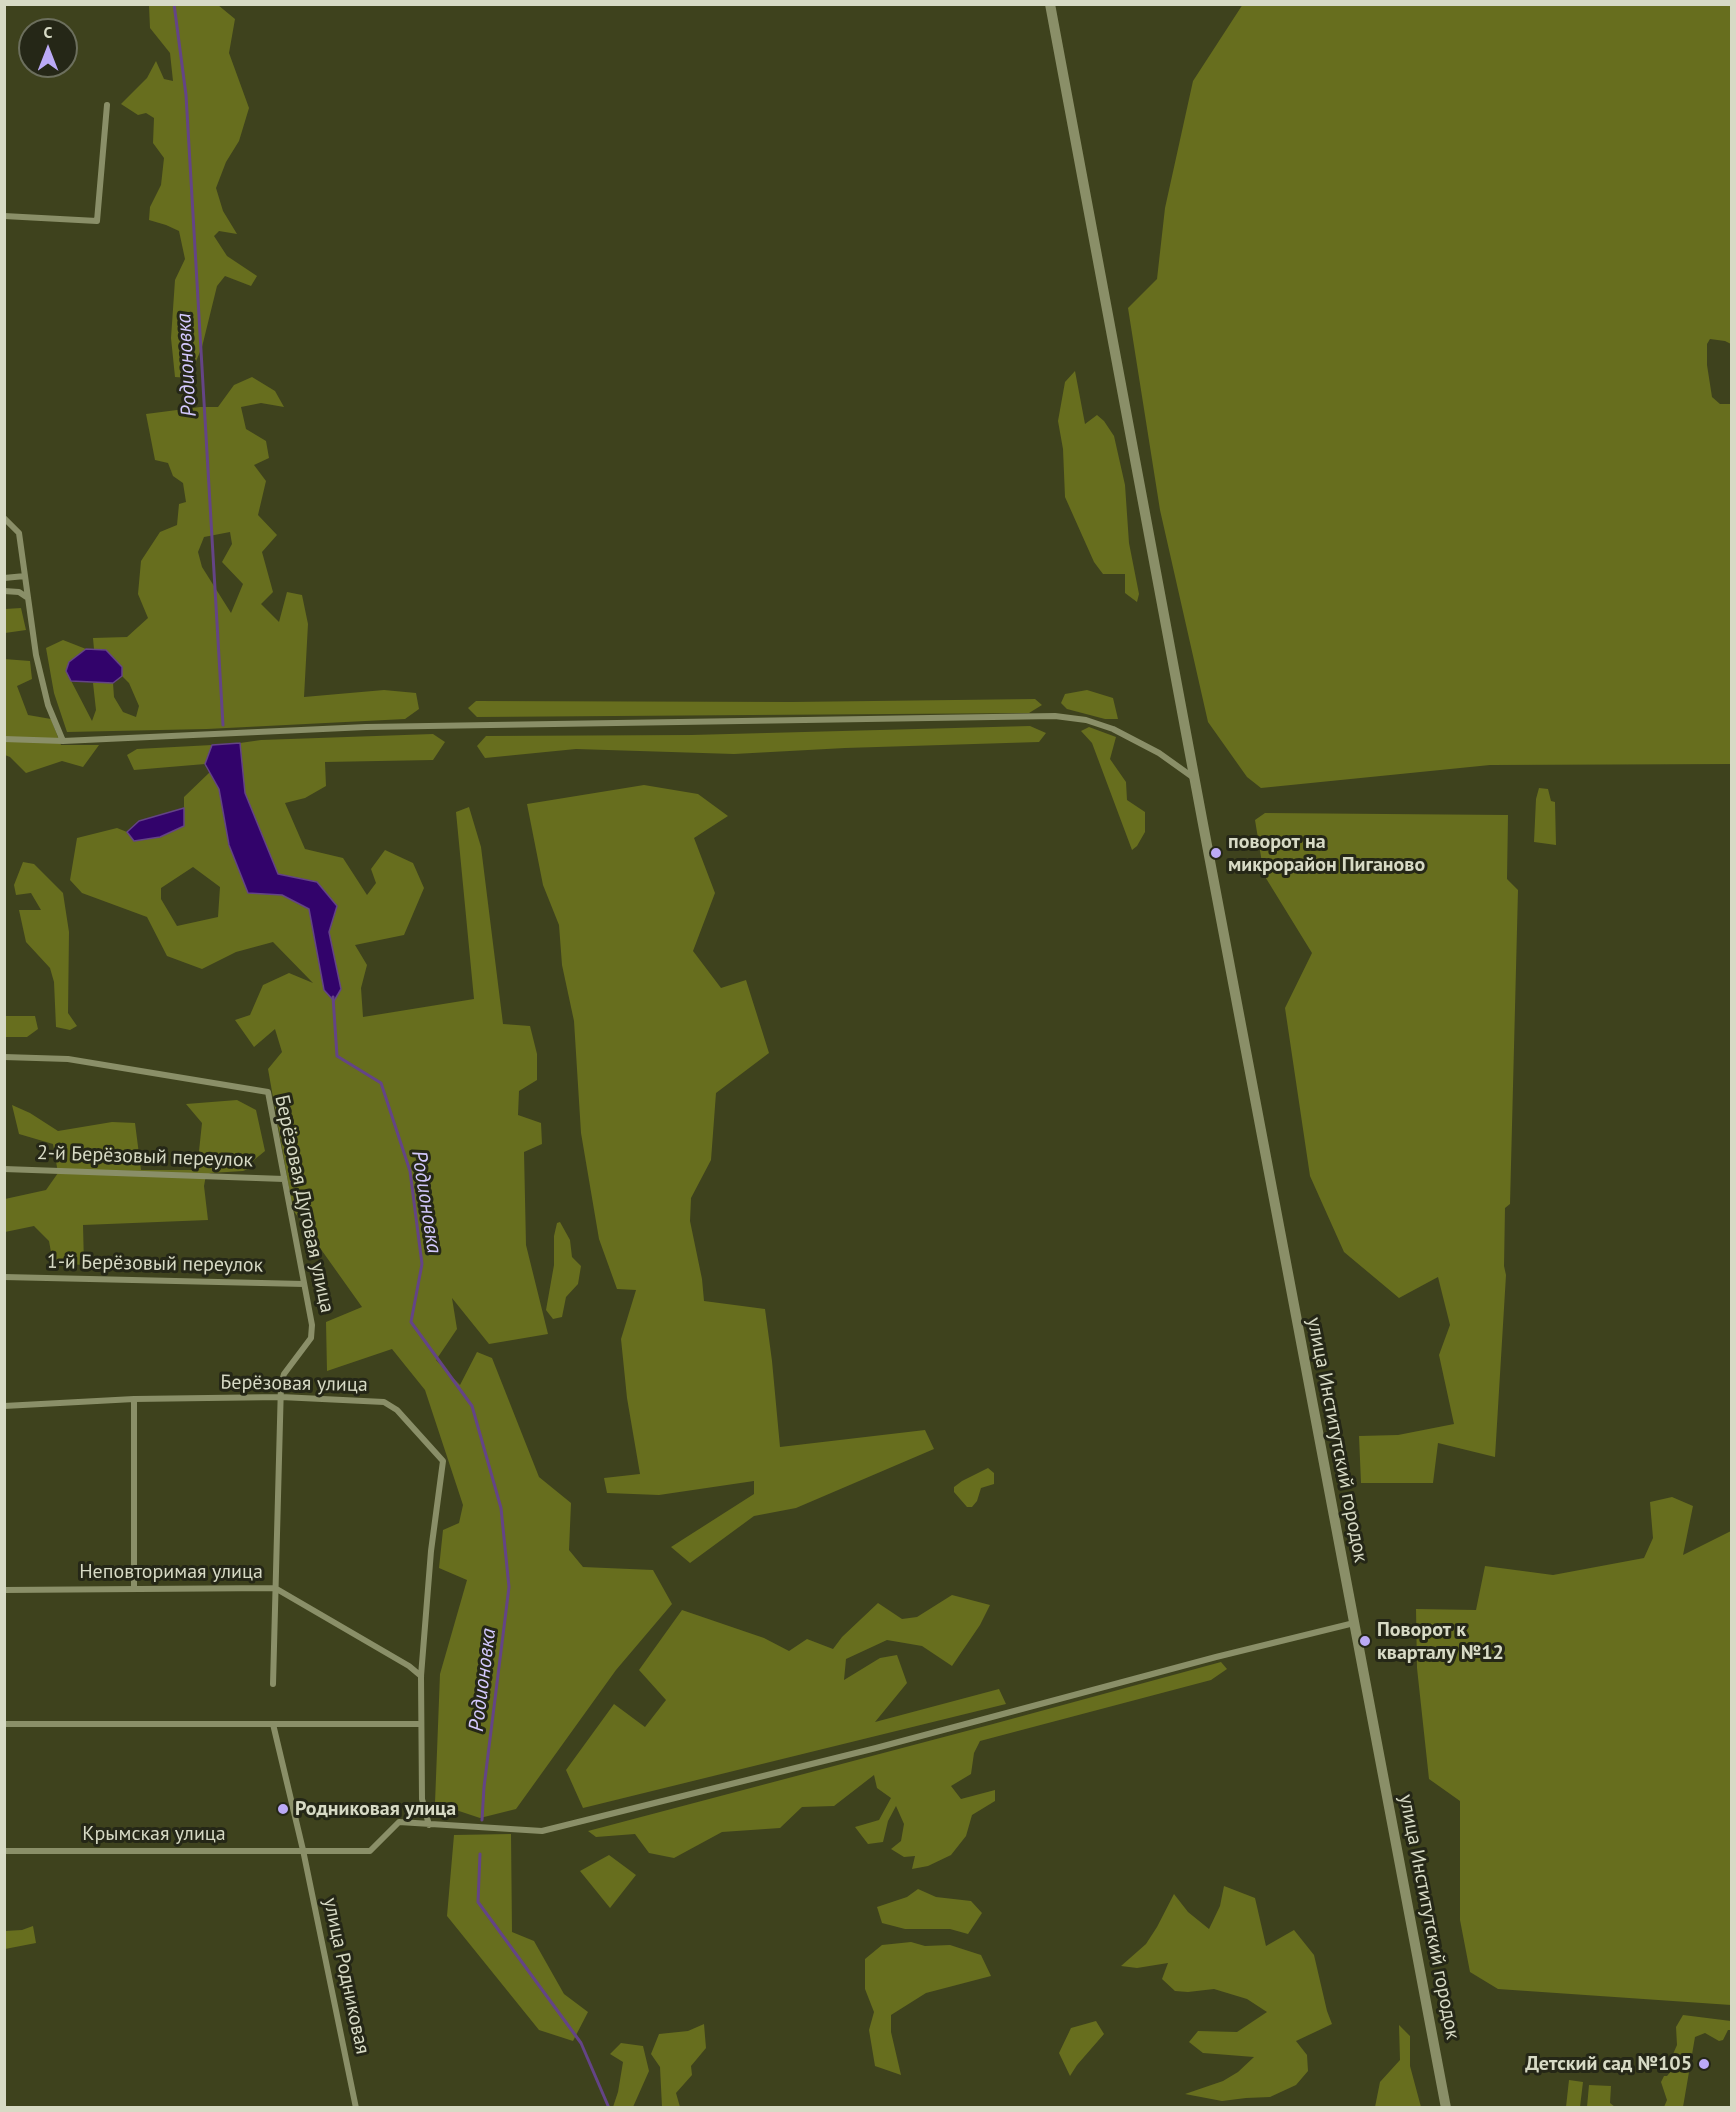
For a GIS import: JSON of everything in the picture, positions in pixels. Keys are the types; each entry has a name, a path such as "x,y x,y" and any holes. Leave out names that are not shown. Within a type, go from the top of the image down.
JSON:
{"street":[{"name":"улица Институтский городок","path":"1050,4 1446,2108"},
{"path":"4,216 97,221 107,105"},
{"path":"4,518 20,533 36,655 48,705 63,741"},
{"path":"4,578 25,576"},
{"path":"4,591 19,592 28,598"},
{"path":"4,739 63,741 366,727 1055,716 1086,720 1113,729 1159,753 1194,778"},
{"name":"Берёзовая Дуговая улица","path":"4,1057 68,1059 268,1092 312,1325 310,1338 284,1374 280,1384 273,1684"},
{"name":"2-й Берёзовый переулок","path":"4,1169 284,1179"},
{"name":"1-й Берёзовый переулок","path":"4,1277 304,1284"},
{"name":"Берёзовая улица","path":"4,1406 281,1397 384,1402 397,1410 443,1461 431,1551 420,1676 422,1799 429,1825"},
{"path":"134,1400 134,1589"},
{"name":"Неповторимая улица","path":"4,1590 275,1588 409,1666 420,1676"},
{"path":"429,1825 542,1831 865,1751 1215,1657 1354,1623"},
{"path":"4,1724 420,1724"},
{"name":"улица Родниковая","path":"273,1724 303,1850 356,2108"},
{"name":"Крымская улица","path":"4,1851 370,1851 399,1822 429,1825"}],"green space":[{"path":"1243,4 1731,5 1731,344 1710,339 1707,344 1707,365 1712,397 1720,404 1731,404 1731,764 1490,765 1261,788 1247,777 1208,722 1160,510 1128,308 1157,279 1165,208 1193,81"},
{"path":"149,5 218,5 235,19 229,53 249,108 239,141 226,162 216,188 223,211 237,234 219,231 214,236 227,256 257,276 251,286 225,276 217,286 202,347 189,378 175,377 171,338 175,280 185,259 179,231 149,220 150,207 161,185 164,158 153,143 154,118 146,113 138,115 121,104 147,78 156,61 164,79 173,81 170,53 150,28"},
{"path":"1075,371 1085,424 1097,415 1114,436 1125,485 1129,543 1139,594 1137,602 1125,593 1125,574 1103,574 1094,562 1065,497 1063,449 1058,421 1065,382"},
{"path":"252,377 275,391 284,407 261,403 241,407 246,429 266,441 269,458 254,465 266,481 258,515 277,535 262,552 273,592 261,604 279,622 287,592 302,595 308,624 304,697 384,690 416,693 419,709 405,719 207,729 67,732 54,693 46,648 63,640 86,649 69,662 66,671 92,721 96,710 93,683 113,683 114,697 123,712 136,717 139,706 129,683 122,676 122,667 106,650 94,649 93,638 127,637 148,618 138,594 141,561 160,532 177,525 179,504 186,502 183,483 173,476 168,463 155,460 146,414 218,407 234,385","holes":["230,532 232,544 222,562 243,584 231,613 202,567 198,552 204,537"]},
{"path":"21,608 26,630 5,633 5,609"},
{"path":"4,659 30,661 32,679 17,686 28,715 51,719 61,745 99,745 83,767 62,761 26,773 5,755"},
{"path":"1087,690 1113,698 1118,719 1105,719 1067,709 1061,703 1065,694"},
{"path":"1035,699 1042,705 1029,713 477,717 468,708 476,701 792,702"},
{"path":"1030,726 1046,733 1039,742 734,754 576,749 485,758 477,746 486,736 691,735"},
{"path":"1089,727 1116,737 1110,759 1126,782 1127,800 1145,812 1145,832 1132,850 1092,743 1081,731"},
{"path":"433,734 445,742 433,760 325,762 326,786 305,798 285,803 305,849 343,858 367,895 376,883 371,869 385,850 413,863 424,888 404,935 355,945 367,965 361,988 363,1017 474,999 456,812 469,807 481,847 503,1024 530,1026 537,1054 537,1080 519,1091 518,1115 541,1123 542,1144 524,1152 526,1245 548,1334 489,1344 452,1298 457,1329 436,1360 460,1385 477,1352 492,1358 539,1477 571,1503 569,1550 583,1567 653,1570 672,1604 616,1670 516,1809 480,1818 435,1803 440,1674 467,1580 439,1568 443,1530 459,1523 463,1505 425,1390 392,1349 327,1371 326,1322 362,1307 293,1210 268,1069 282,1052 275,1029 254,1047 235,1020 250,1015 263,985 289,973 313,983 273,942 236,952 202,969 167,956 147,917 82,893 70,880 77,838 117,828 127,832 134,841 184,826 184,797 210,772 219,789 229,845 248,892 282,895 309,909 324,990 341,989 329,932 337,906 317,882 278,874 245,793 240,743 261,740","holes":["193,867 220,887 218,917 177,926 161,899 161,888"]},
{"path":"212,745 205,764 134,770 127,755 137,749"},
{"path":"644,785 698,794 728,816 694,838 715,893 693,951 721,988 746,980 769,1053 716,1093 711,1160 691,1198 690,1221 702,1279 704,1301 765,1309 780,1447 925,1430 934,1449 796,1508 754,1516 690,1563 671,1547 754,1494 754,1481 659,1495 607,1493 604,1478 640,1474 627,1398 621,1339 636,1290 617,1289 599,1239 581,1133 574,1021 562,965 559,925 543,885 527,804"},
{"path":"1539,788 1548,789 1551,801 1555,802 1556,845 1534,842 1536,799"},
{"path":"1265,813 1508,815 1507,879 1518,890 1510,1204 1505,1208 1504,1266 1506,1275 1495,1457 1438,1443 1433,1483 1361,1483 1359,1436 1398,1435 1454,1424 1439,1355 1450,1325 1438,1277 1399,1298 1344,1252 1310,1176 1285,1008 1312,953 1264,875 1255,820"},
{"path":"23,862 34,864 63,893 69,932 68,1013 77,1026 70,1030 56,1027 54,982 50,968 26,942 19,910 41,910 31,893 16,895 14,885"},
{"path":"5,1016 35,1016 38,1029 27,1037 5,1037"},
{"path":"237,1100 256,1110 265,1151 254,1160 248,1169 206,1175 204,1186 208,1220 83,1225 84,1265 53,1263 49,1241 34,1226 5,1232 5,1199 46,1190 58,1173 53,1144 19,1134 12,1105 30,1113 58,1131 112,1122 135,1123 141,1170 197,1170 202,1123 186,1104"},
{"path":"560,1222 570,1240 572,1257 581,1266 578,1284 566,1297 562,1317 553,1319 546,1310 554,1265 554,1236 557,1223"},
{"path":"988,1468 994,1473 994,1484 981,1488 977,1501 972,1507 967,1507 954,1492 954,1487"},
{"path":"1672,1497 1693,1506 1683,1555 1731,1531 1731,2005 1498,1989 1470,1972 1460,1920 1460,1801 1429,1779 1417,1668 1416,1609 1476,1610 1485,1566 1553,1575 1644,1558 1653,1538 1650,1502"},
{"path":"952,1595 990,1605 980,1625 952,1666 922,1646 887,1640 846,1659 844,1680 880,1658 897,1655 907,1683 875,1722 999,1689 1006,1704 583,1808 566,1770 614,1704 645,1727 666,1700 639,1670 682,1610 764,1638 789,1651 807,1639 833,1649 842,1637 878,1603 902,1619 917,1617"},
{"path":"1221,1662 1227,1669 1211,1680 980,1741 974,1753 971,1774 951,1786 961,1799 995,1790 995,1801 972,1815 966,1836 951,1855 928,1866 912,1869 915,1856 904,1857 891,1849 901,1841 904,1824 896,1806 888,1821 883,1842 868,1844 855,1827 879,1820 891,1798 877,1788 874,1775 834,1806 802,1807 780,1828 722,1832 674,1858 649,1853 635,1834 596,1837 588,1831 993,1724"},
{"path":"511,1834 512,1932 534,1941 564,1994 588,2012 573,2041 539,2030 447,1916 454,1835"},
{"path":"609,1855 636,1875 610,1908 580,1871"},
{"path":"1224,1886 1255,1898 1266,1946 1294,1930 1314,1955 1332,2024 1296,2041 1307,2055 1308,2071 1296,2085 1270,2097 1222,2101 1185,2094 1223,2081 1238,2072 1254,2057 1203,2053 1189,2042 1198,2031 1237,2032 1267,2012 1247,1999 1214,1989 1175,1991 1162,1979 1168,1963 1137,1968 1121,1966 1146,1944 1174,1894 1188,1912 1209,1929 1220,1906"},
{"path":"918,1889 936,1897 971,1901 982,1913 968,1934 950,1929 905,1929 882,1923 877,1907 907,1897"},
{"path":"33,1926 36,1943 5,1949 5,1931 22,1930"},
{"path":"911,1942 925,1946 950,1945 981,1955 991,1976 926,1993 891,2015 891,2032 901,2075 875,2066 869,2030 874,2012 865,1989 865,1959 882,1945"},
{"path":"1683,2015 1731,2021 1731,2030 1728,2030 1723,2040 1719,2041 1705,2033 1695,2037 1683,2107 1664,2107 1667,2100 1661,2082 1664,2076 1672,2070 1670,2061 1677,2045 1676,2027"},
{"path":"1096,2021 1104,2034 1070,2076 1059,2053 1071,2028"},
{"path":"704,2024 706,2048 691,2066 692,2075 676,2093 680,2107 662,2107 660,2067 651,2054 659,2034 688,2031"},
{"path":"1399,2025 1410,2036 1410,2066 1421,2107 1375,2107 1380,2082 1400,2060"},
{"path":"621,2043 643,2046 649,2071 633,2107 613,2107 623,2062 610,2054"},
{"path":"1569,2080 1583,2082 1580,2107 1566,2107"},
{"path":"1589,2085 1611,2086 1610,2103 1615,2107 1587,2107"}],"shaded area":[{"path":"86,649 106,650 122,667 122,676 113,683 71,681 66,671 69,662"},
{"path":"240,743 245,793 278,874 317,882 337,906 329,932 341,989 334,1001 324,990 309,909 282,895 248,893 229,845 219,789 205,764 212,745"},
{"path":"184,808 184,826 160,837 134,841 127,832 139,821"}],"waterway":[{"name":"Родионовка","path":"174,4 186,95 223,725"},
{"name":"Родионовка","path":"333,997 337,1056 381,1083 410,1171 422,1264 411,1322 472,1406 501,1508 509,1587 484,1787 482,1820"},
{"name":"Родионовка","path":"480,1854 478,1902 581,2043 609,2108"}],"place":[{"name":"поворот на микрорайон Пиганово","path":"1216,853"},
{"name":"Поворот к кварталу №12","path":"1365,1641"},
{"name":"Родниковая улица","path":"283,1809"},
{"name":"Детский сад №105","path":"1704,2064"}]}
